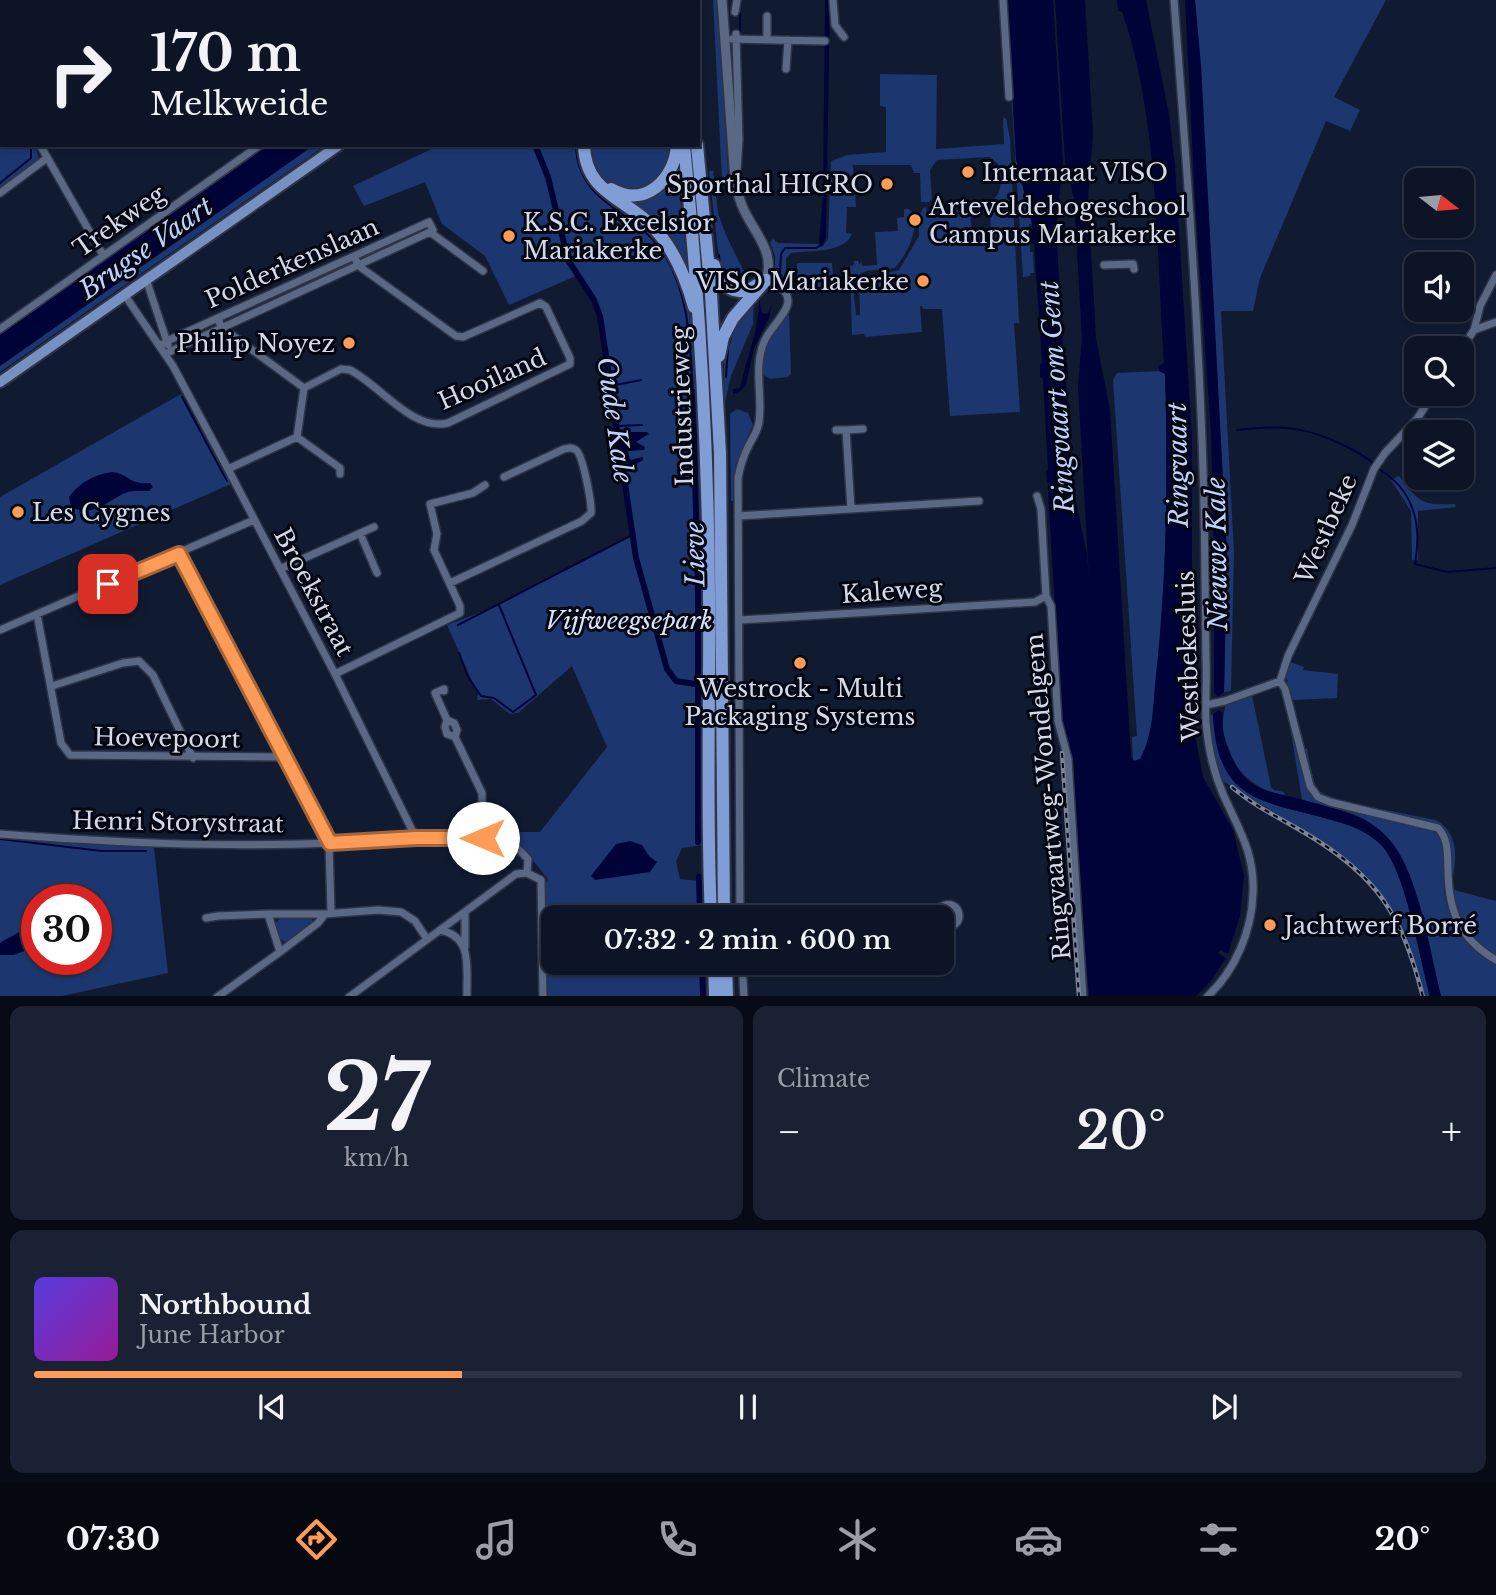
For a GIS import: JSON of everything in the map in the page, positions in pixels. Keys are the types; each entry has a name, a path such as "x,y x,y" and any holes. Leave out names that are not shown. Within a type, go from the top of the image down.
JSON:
{"highway":[{"path":"586,147 596,176 616,192 629,196 653,191 662,184 674,163 677,147"},
{"path":"586,147 585,162 593,179 653,226 673,252 686,283 701,334"},
{"name":"Industrieweg","path":"684,147 701,334 709,580 708,850 710,905"},
{"name":"Industrieweg","path":"697,147 716,366 722,537 724,905"},
{"path":"706,239 717,275 728,288 738,292 746,291 766,280"},
{"path":"716,366 723,337 733,318 766,280"},
{"path":"714,975 715,996"},
{"path":"726,975 727,996"}],"main road":[{"path":"0,382 336,147"}],"street":[{"path":"722,0 735,181 743,209 768,254 766,280 783,289 788,302 785,311 768,333 760,354 757,374 760,392 759,422 740,464 738,478 740,905"},
{"path":"735,12 736,0"},
{"path":"833,0 835,25 844,37"},
{"path":"1003,0 1009,97"},
{"name":"Westbekesluis","path":"1174,0 1189,204 1203,469 1208,736 1215,771 1248,849 1253,894 1249,922 1240,951 1224,978 1207,996"},
{"path":"767,39 768,16"},
{"path":"725,39 735,36 825,41"},
{"path":"735,36 739,156 735,181"},
{"path":"786,69 788,40"},
{"path":"41,147 103,255"},
{"name":"Trekweg","path":"0,329 257,147"},
{"path":"0,193 47,159"},
{"name":"Polderkenslaan","path":"160,346 429,222 433,230 167,353"},
{"path":"429,232 483,271"},
{"path":"354,256 358,265"},
{"path":"1104,265 1130,263"},
{"name":"Hooiland","path":"304,388 341,369 350,370 421,421 439,425 570,364 570,358 546,307 540,303 463,337 456,336 358,265"},
{"path":"1470,336 1478,310 1496,275"},
{"name":"Broekstraat","path":"146,279 167,341 167,353"},
{"name":"Broekstraat","path":"124,295 167,353 335,674 416,838"},
{"path":"218,318 221,327 304,388 297,437"},
{"path":"1474,330 1496,322"},
{"name":"Westbeke","path":"1280,681 1288,656 1352,525 1374,469 1424,406"},
{"path":"836,430 863,429"},
{"path":"846,430 851,509"},
{"path":"228,469 297,437"},
{"path":"297,437 342,470"},
{"path":"450,583 582,521 591,513 582,463 579,453 574,449 564,449 504,477"},
{"path":"335,674 458,615 460,606 434,550 437,534 429,500 473,493 485,485"},
{"name":"Ringvaartweg-Wondelgem","path":"1037,496 1041,509 1046,596 1051,606 1058,721 1068,759 1083,996"},
{"path":"738,516 979,501"},
{"path":"0,630 254,520"},
{"path":"280,569 374,527"},
{"path":"360,533 377,573"},
{"path":"179,554 330,843 328,913 280,952 217,996"},
{"name":"Kaleweg","path":"740,620 1035,601 1046,596"},
{"name":"Hoevepoort","path":"37,614 61,743 70,755 284,757"},
{"path":"52,686 123,663 139,661 153,675 193,758"},
{"path":"1209,705 1280,681 1285,689 1310,786 1315,794 1331,803 1438,828 1446,840 1448,890 1455,916 1473,944 1496,960"},
{"path":"444,691 435,693 447,720 454,723 457,730 455,737 482,793 483,838"},
{"name":"Henri Storystraat","path":"0,834 138,844 330,843 416,838 504,839 511,842 527,859 527,873"},
{"path":"349,996 516,874 527,873 541,880 543,996"},
{"path":"954,906 959,917 954,925"},
{"path":"206,918 401,912 415,921 426,939"},
{"path":"465,912 467,996"},
{"path":"268,914 280,952"},
{"path":"440,930 455,934 465,948"},
{"path":"743,975 744,996"}],"green space":[{"path":"713,0 718,0 728,172 725,177 722,177"},
{"path":"1005,0 1016,159 1032,224 1023,228 1024,244 1030,244 1030,252 1033,252 1034,273 1023,277"},
{"path":"1195,0 1386,0 1334,97 1360,110 1350,131 1326,121 1260,278 1253,311 1221,311 1234,552 1231,691 1224,692 1227,554"},
{"path":"880,74 937,75 936,149 1004,144 1003,117 1006,119 1010,138 1019,323 1014,323 1020,412 950,416 942,309 923,309 920,306 922,332 865,337 864,334 852,335 850,266 854,265 854,261 858,261 860,265 861,260 862,266 877,265 875,232 898,231 897,218 904,217 904,209 909,209 914,214 913,236 908,249 895,268 867,271 857,278 854,289 856,315 860,315 861,279 899,270 919,236 919,216 923,208 926,207 927,212 970,210 972,234 991,232 989,203 999,191 1000,181 998,164 990,157 937,160 930,170 932,199 929,202 921,202 920,173 914,173 911,165 853,165 856,207 847,207 846,233 852,234 848,240 833,248 791,253 786,259 786,283 775,275 775,256 770,242 773,239 778,243 823,246 828,239 831,161 847,155 886,152 886,107 880,106"},
{"path":"0,147 36,147 40,161 0,190"},
{"path":"261,147 266,147 0,335 0,332"},
{"path":"311,147 323,147 0,372 0,366"},
{"name":"Vijfweegsepark","path":"436,147 580,147 581,163 589,182 649,230 669,254 692,320 698,401 702,592 702,845 682,848 676,862 680,879 700,881 701,905 542,905 542,890 548,879 530,857 506,836 508,832 540,832 607,747 572,666 518,713 510,714 491,699 477,700 478,694 447,625 499,605 632,535 600,316 594,300 578,275 509,305 485,256 442,224 425,182 364,206 353,186"},
{"path":"592,147 671,147 668,164 658,181 636,190 611,186 604,181 595,169"},
{"path":"677,165 687,265 684,271 670,244 617,196 633,198"},
{"path":"709,171 713,171 718,213 750,284 732,282 720,268"},
{"path":"797,263 832,263 834,287 802,289 797,276"},
{"path":"754,300 753,324 731,376 724,406 724,352 730,331"},
{"path":"789,313 791,374 788,377 770,379 762,374 762,357 773,333"},
{"path":"1159,371 1165,374 1166,412 1166,528 1162,604 1150,731 1140,759 1133,761 1132,737 1137,736 1113,380 1117,373"},
{"path":"181,394 231,484 0,585 0,497"},
{"path":"737,409 748,413 753,425 736,464 731,501 730,414"},
{"path":"1399,476 1404,482 1404,490 1410,490 1427,503 1455,504 1456,507 1418,511 1418,560 1412,560 1411,511 1391,480"},
{"path":"1290,662 1304,667 1303,670 1338,674 1337,698 1291,700 1286,676"},
{"path":"1252,695 1271,787 1284,792 1285,797 1270,792 1244,775 1234,764 1228,751 1223,721 1226,704"},
{"path":"1210,715 1213,715 1217,745 1225,767 1236,783 1250,794 1267,802 1354,827 1382,845 1398,874 1405,894 1430,996 1425,996 1411,953 1394,914 1354,864 1221,780 1210,739"},
{"path":"1291,732 1294,732 1304,749 1307,749 1319,791 1356,804 1436,820 1444,826 1450,834 1455,851 1450,889 1496,901 1496,959 1478,945 1461,920 1450,890 1444,890 1454,924 1460,934 1476,951 1496,964 1496,996 1441,996 1415,893 1398,851 1378,828 1364,819 1302,800"},
{"path":"0,838 154,847 168,973 62,996 0,996"},
{"path":"282,916 311,916 313,923 289,942 285,942 280,939 275,924"},
{"name":"Vijfweegsepark","path":"544,975 706,975 707,996 545,996"}],"water":[{"path":"825,0 830,0 826,237 822,247 819,244 823,194"},
{"path":"1007,0 1053,0 1063,161 1056,228 1059,230 1060,244 1057,244 1064,361 1067,363 1068,375 1066,378 1072,483 1087,554 1089,579 1078,386 1082,339 1074,199 1065,163 1055,0 1085,0 1093,134 1088,199 1096,338 1110,410 1131,756 1134,761 1140,759 1145,749 1150,729 1160,637 1166,412 1165,374 1159,371 1158,366 1164,363 1149,140 1134,53 1122,12 1118,11 1117,0 1146,0 1169,114 1175,166 1192,438 1192,663 1195,735 1203,777 1233,830 1244,875 1240,916 1228,954 1220,950 1218,953 1226,958 1211,981 1196,996 1089,996 1070,760 1062,724 1048,493 1050,483 1047,483 1046,471 1043,379 1040,377 1042,362 1031,232 1033,228 1016,159"},
{"name":"Nieuwe Kale","path":"1185,0 1195,0 1201,65 1227,554 1224,692 1218,697 1214,692 1211,433"},
{"name":"Brugse Vaart","path":"266,147 311,147 0,366 0,335"},
{"path":"759,298 762,313 768,314 772,303 769,318 754,348 746,385 733,394 733,389 741,385 755,330"},
{"path":"631,432 649,434 636,442 645,447 644,450 628,451 630,460 643,457 643,460 627,465 621,463 617,436"},
{"path":"112,472 133,481 150,483 153,487 149,491 125,493 92,510 78,510 71,506 69,497 78,487 93,477"},
{"path":"1218,710 1223,713 1223,732 1229,750 1242,774 1250,782 1268,791 1361,818 1389,839 1399,854 1416,892 1441,996 1430,996 1405,894 1390,857 1381,845 1354,827 1267,802 1249,794 1235,783 1224,767 1217,745 1213,715"},
{"path":"630,841 642,845 657,862 650,872 595,880 591,876 616,844"},
{"path":"21,931 21,952 0,955 0,943"}],"waterway":[{"path":"740,14 740,33"},
{"path":"740,45 741,66"},
{"path":"0,183 31,158 31,147"},
{"name":"Oude Kale","path":"536,147 548,177 568,260 594,300 600,316 636,558 667,669 676,681 695,684"},
{"path":"576,147 579,165 587,182 598,195 654,241 674,273 687,323 693,392"},
{"name":"Lieve","path":"780,272 781,254 785,248 816,248 821,245"},
{"path":"719,255 720,265"},
{"path":"726,377 732,333"},
{"path":"610,386 641,380"},
{"name":"Lieve","path":"693,392 698,592 698,842"},
{"path":"182,397 227,481"},
{"path":"616,426 642,425"},
{"path":"1237,430 1279,428 1318,434 1373,463"},
{"path":"1379,469 1401,488 1413,510 1417,536 1415,564 1447,572 1496,568"},
{"path":"458,625 632,535"},
{"path":"459,653 468,677 481,696 494,698 513,712 536,695 499,605"},
{"path":"0,839 102,851 146,851"},
{"name":"Lieve","path":"699,877 700,905"},
{"name":"Lieve","path":"702,975 703,996"}],"railway":[{"path":"1062,753 1079,996"},
{"path":"1232,787 1258,806 1330,849 1369,882 1396,920 1423,996"}],"place":[{"name":"Internaat VISO","path":"968,172"},
{"name":"Sporthal HIGRO","path":"887,184"},
{"name":"Arteveldehogeschool Campus Mariakerke","path":"915,220"},
{"name":"K.S.C. Excelsior Mariakerke","path":"509,236"},
{"name":"VISO Mariakerke","path":"923,281"},
{"name":"Philip Noyez","path":"349,343"},
{"name":"Les Cygnes","path":"18,512"},
{"name":"Westrock - Multi Packaging Systems","path":"800,663"},
{"name":"Jachtwerf Borré","path":"1270,925"}],"route":[{"path":"108,584 179,554 330,843 416,838 483,838"}],"water label":[{"name":"Ringvaart om Gent","path":"1057,397"},
{"name":"Ringvaart","path":"1178,465"}]}
